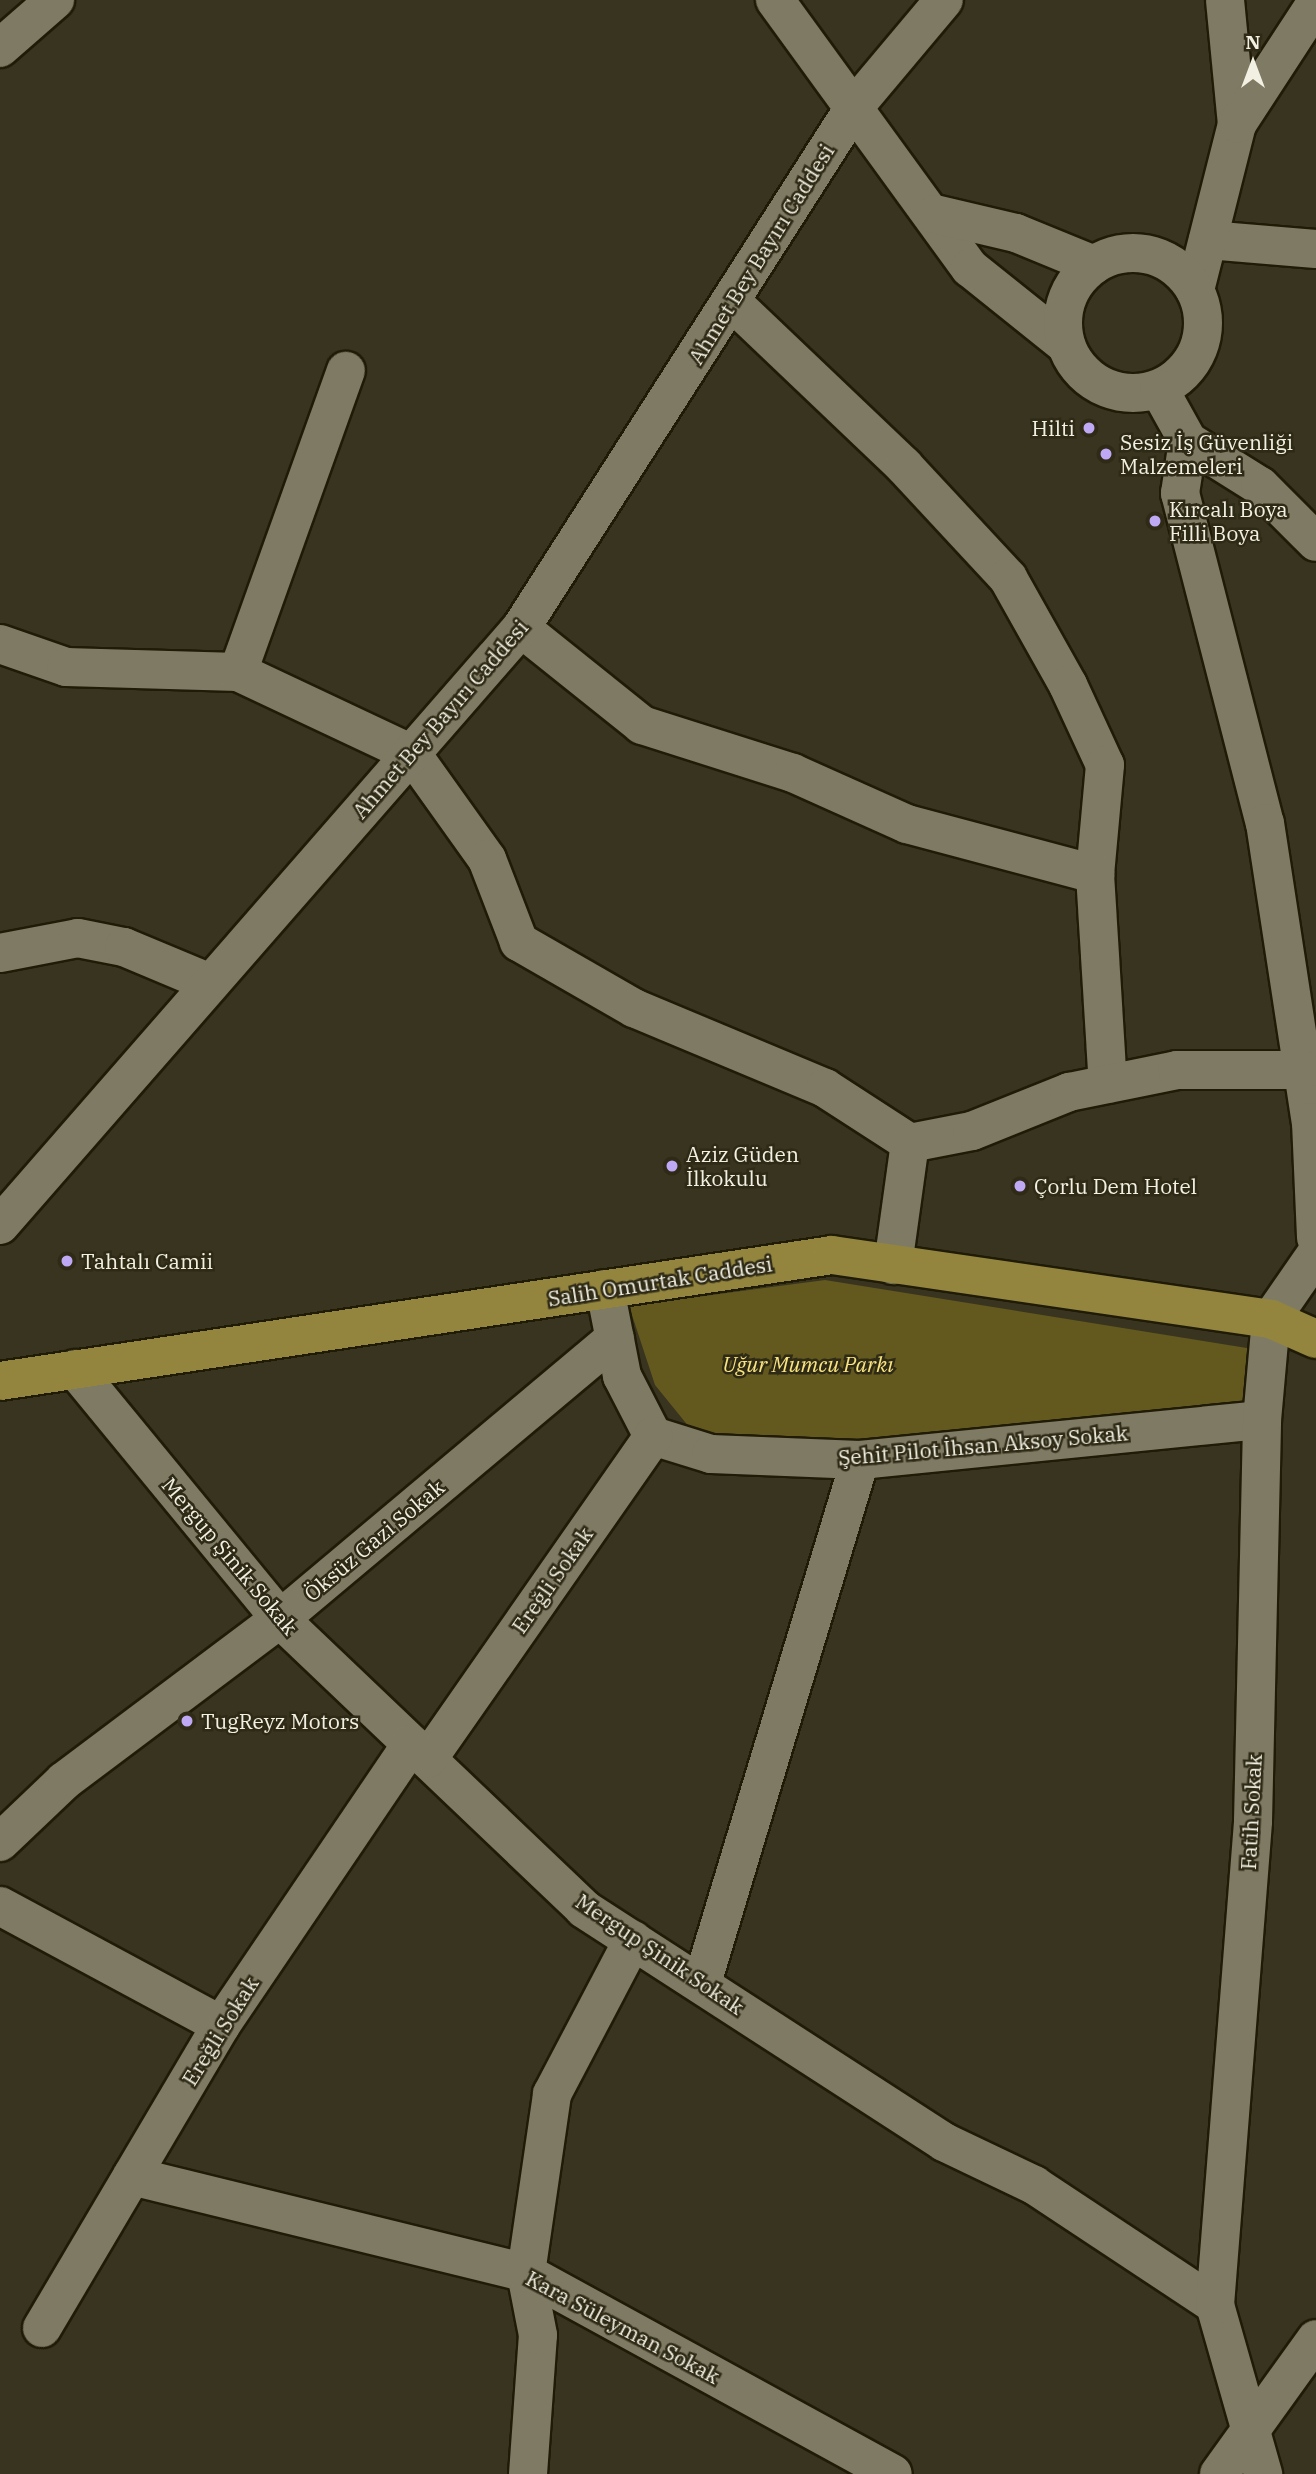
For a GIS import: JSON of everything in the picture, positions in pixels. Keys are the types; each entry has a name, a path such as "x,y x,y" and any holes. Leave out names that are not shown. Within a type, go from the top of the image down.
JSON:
{"main road":[{"name":"Salih Omurtak Caddesi","path":"0,1381 831,1255 1271,1320 1316,1339"}],"street":[{"path":"0,48 55,0"},
{"path":"775,0 935,214 970,268 1066,345 1085,373 1114,391 1159,389 1195,358 1203,336 1195,290 1237,124 1316,3"},
{"name":"Ahmet Bey Bayırı Caddesi","path":"0,1225 521,628 855,106 944,0"},
{"path":"1225,0 1237,124"},
{"path":"935,214 1016,233 1094,265"},
{"path":"1208,240 1316,249"},
{"path":"1066,345 1066,300 1094,265 1137,253 1181,271 1195,290"},
{"path":"732,301 904,466 1008,578 1105,765 1095,874 1108,1084"},
{"path":"238,672 346,371"},
{"path":"1159,389 1188,441 1260,486 1316,542"},
{"path":"1188,441 1180,493 1265,823 1313,1124 1316,1238"},
{"path":"521,628 642,725 793,773 907,824 1095,874"},
{"path":"0,644 66,667 238,672 412,754 487,859 519,942 634,1008 825,1088 910,1143 972,1131 1108,1084 1177,1070 1303,1070"},
{"path":"0,953 78,938 124,947 210,984"},
{"path":"893,1265 910,1143"},
{"path":"1271,1320 1316,1254"},
{"path":"605,1289 622,1376 653,1436"},
{"name":"Fatih Sokak","path":"1215,2305 1253,1821 1262,1420 1271,1320"},
{"name":"Öksüz Gazi Sokak","path":"0,1842 64,1781 280,1619 615,1338"},
{"name":"Mergup Şinik Sokak","path":"75,1369 280,1619 584,1909 944,2141 1034,2185 1215,2305"},
{"name":"Şehit Pilot İhsan Aksoy Sokak","path":"653,1436 711,1454 860,1460 1262,1420"},
{"name":"Ereğli Sokak","path":"42,2328 221,2025 653,1436"},
{"path":"702,1983 860,1460"},
{"path":"0,1906 221,2025"},
{"path":"528,2474 538,2335 526,2273 552,2094 633,1940"},
{"name":"Kara Süleyman Sokak","path":"132,2176 526,2273 893,2474"},
{"path":"1215,2305 1248,2432 1263,2474"},
{"path":"1219,2474 1316,2339"}],"green space":[{"name":"Uğur Mumcu Parkı","path":"825,1280 1253,1349 1262,1420 867,1438 711,1454 655,1385 629,1306"}],"place":[{"name":"Hilti","path":"1089,428"},
{"name":"Sesiz İş Güvenliği Malzemeleri","path":"1106,454"},
{"name":"Kırcalı Boya Filli Boya","path":"1155,521"},
{"name":"Aziz Güden İlkokulu","path":"672,1166"},
{"name":"Çorlu Dem Hotel","path":"1020,1186"},
{"name":"Tahtalı Camii","path":"67,1261"},
{"name":"TugReyz Motors","path":"187,1721"}]}
